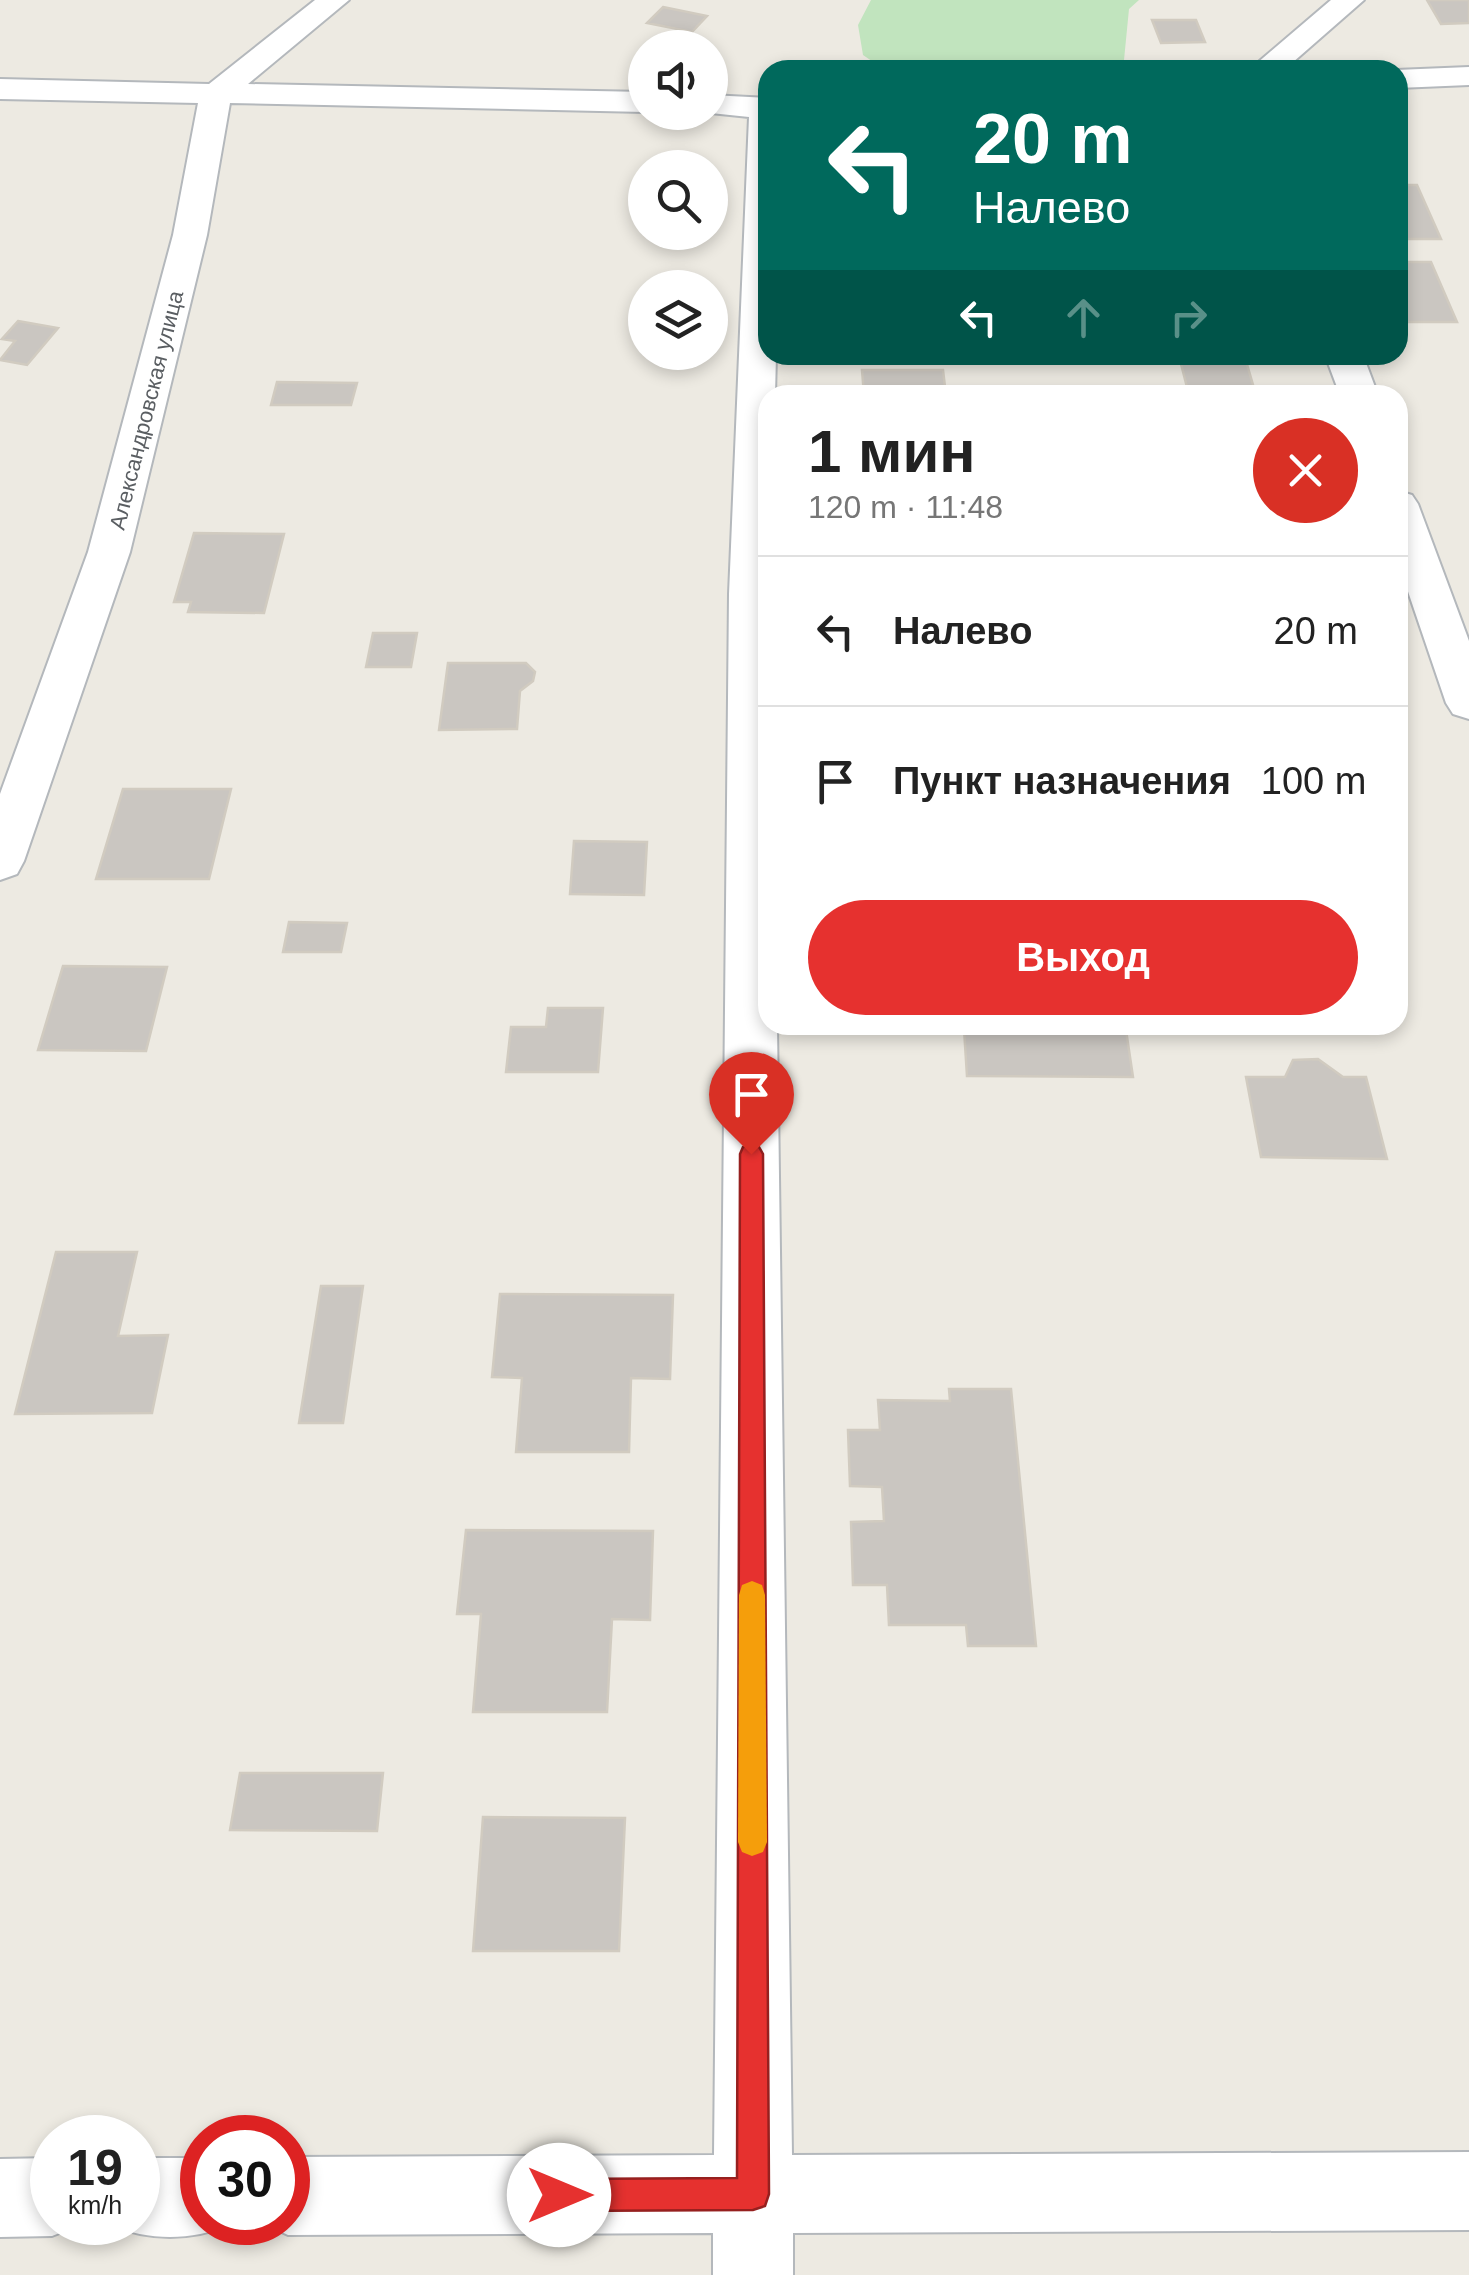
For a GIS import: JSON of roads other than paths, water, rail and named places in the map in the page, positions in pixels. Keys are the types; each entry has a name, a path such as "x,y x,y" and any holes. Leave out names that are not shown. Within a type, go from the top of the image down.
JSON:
{"street":[{"path":"216,94 334,0"},
{"path":"1277,60 1349,0"},
{"path":"1408,79 1469,76"},
{"path":"0,88 628,102"},
{"name":"Александровская улица","path":"0,860 109,552 190,234 216,94"},
{"path":"728,106 758,108"},
{"path":"753,2275 750,594 758,351"},
{"path":"1408,532 1469,703"},
{"path":"310,2196 1469,2191"},
{"path":"0,2198 30,2198"}]}
